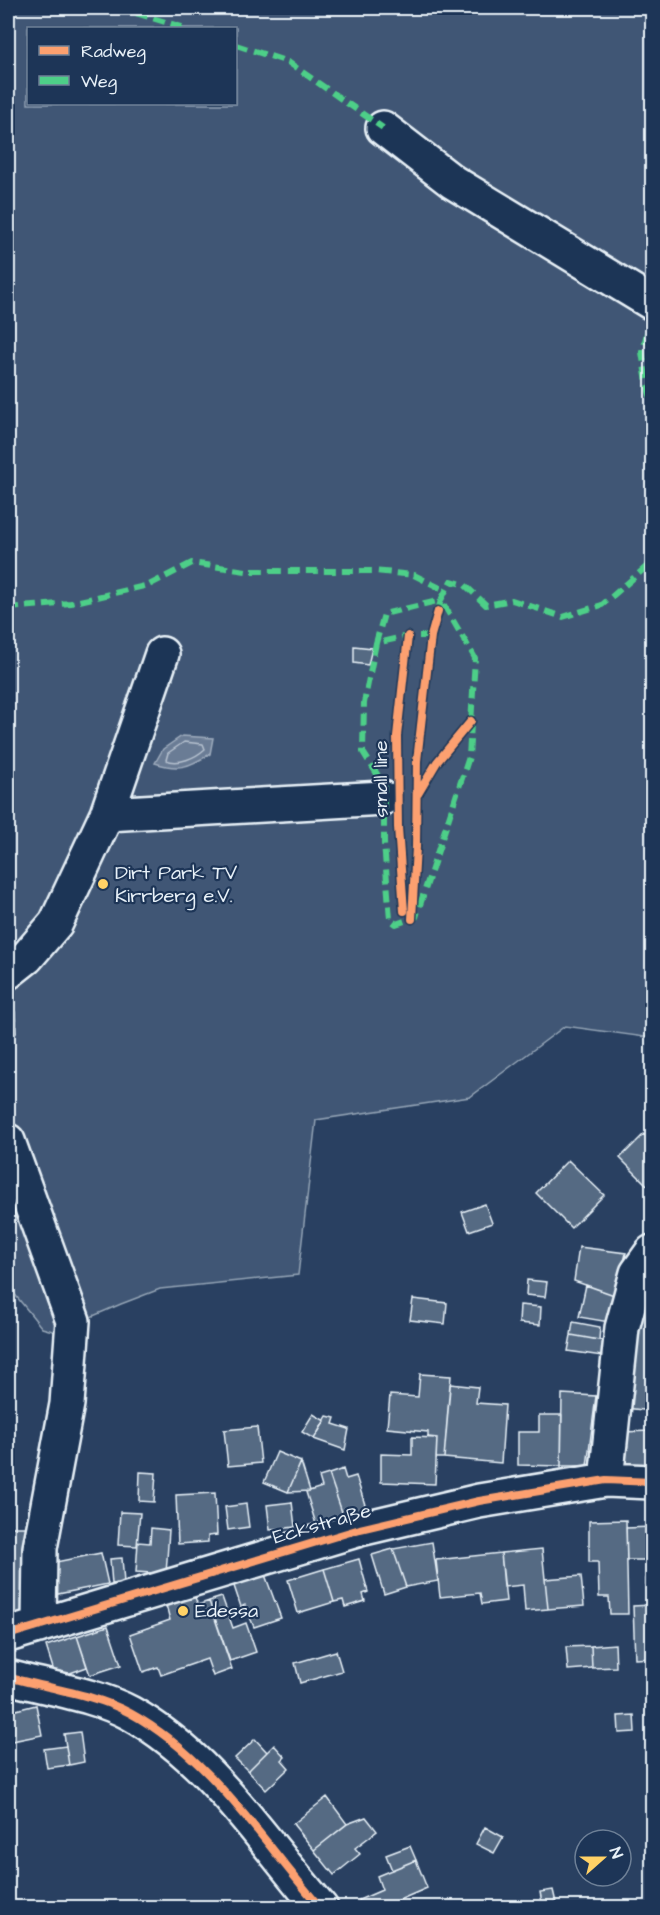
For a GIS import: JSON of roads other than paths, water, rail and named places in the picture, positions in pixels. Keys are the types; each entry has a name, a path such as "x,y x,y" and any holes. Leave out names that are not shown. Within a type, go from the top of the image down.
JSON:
{"street":[{"path":"382,128 453,182 652,303"},
{"path":"8,972 27,957 56,923 107,814 162,654"},
{"path":"107,814 383,798"},
{"path":"8,1141 73,1321 67,1404 40,1548 39,1626"},
{"path":"606,1480 622,1328 637,1273 652,1252"},
{"name":"Eckstraße","path":"8,1635 360,1529 479,1501 606,1480 652,1482"},
{"path":"8,1677 84,1696 129,1712 178,1746 240,1806 321,1908"}],"water":[{"path":"182,736 213,738 210,754 184,766 171,767 155,763 163,749"}],"place":[{"name":"Dirt Park TV Kirrberg e.V.","path":"103,884"},
{"name":"Edessa","path":"183,1611"}]}
